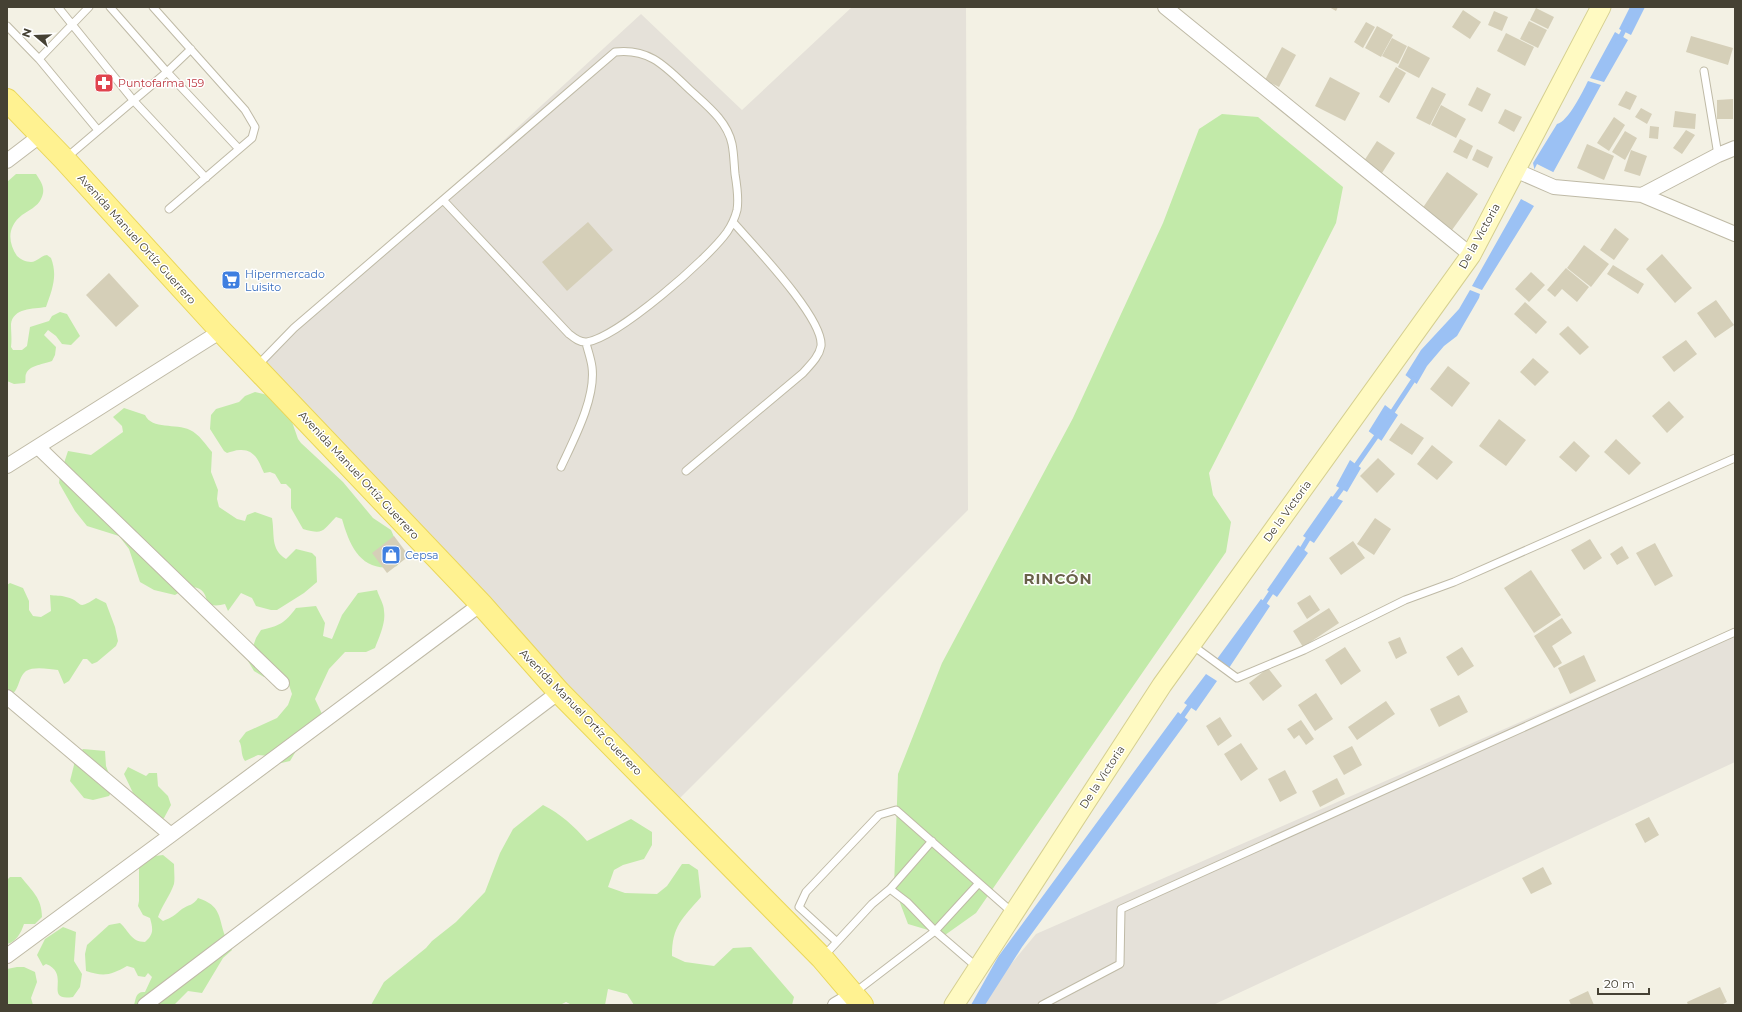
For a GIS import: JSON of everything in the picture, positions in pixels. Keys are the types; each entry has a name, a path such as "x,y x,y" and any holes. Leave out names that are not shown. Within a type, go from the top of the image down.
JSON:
{"main road":[{"name":"De la Victoria","path":"954,1005 1162,685 1471,255 1601,7"},
{"name":"Avenida Manuel Ortíz Guerrero","path":"7,100 64,159 221,331 257,367 481,604 559,692 822,958 850,1002"}],"street":[{"path":"1165,7 1471,255"},
{"path":"7,161 41,135"},
{"path":"1642,195 1718,155 1735,148"},
{"path":"1515,170 1554,187 1642,195 1735,234"},
{"path":"7,466 221,331"},
{"path":"38,447 282,683"},
{"path":"7,955 481,604"},
{"path":"145,1005 559,692"},
{"path":"7,697 171,835"}],"lane":[{"path":"58,7 133,100 206,178"},
{"path":"38,59 88,7"},
{"path":"110,7 167,72 240,149"},
{"path":"153,7 245,110 255,127 252,138 169,209"},
{"path":"7,26 38,59 97,130"},
{"path":"64,159 167,72 191,49"},
{"path":"257,367 294,328 444,201 615,52 625,51 640,53 651,57 669,70 716,114 727,129 732,144 738,197 737,210 733,222 726,233 706,255 676,283 637,315 597,340 586,343 578,341 569,334 444,201"},
{"path":"1704,71 1718,155"},
{"path":"686,471 803,373 818,356 821,345 820,334 815,324 791,289 733,222"},
{"path":"560,467 577,432 590,400 592,368 586,343"},
{"path":"1192,645 1237,678 1304,650 1405,600 1454,582 1735,458"},
{"path":"1042,1005 1120,964 1121,909 1735,632"},
{"path":"837,942 799,907 806,892 879,815 896,810 1014,913"},
{"path":"822,958 872,904 890,889 932,842"},
{"path":"850,1002 935,931 979,883"},
{"path":"890,889 907,902 935,931 978,968"}],"shaded area":[{"path":"852,7 966,7 968,510 672,806 257,367 641,14 742,110"},
{"path":"1735,628 1735,762 1213,1005 977,1005 1036,934"}],"green space":[{"path":"1222,114 1258,117 1343,187 1336,223 1209,473 1213,495 1231,522 1226,552 976,913 945,935 908,924 894,887 898,774 942,663 1073,418 1163,223 1199,129"},
{"path":"16,174 36,174 42,183 43,192 38,204 17,219 14,224 10,234 12,245 17,256 25,261 33,262 47,255 51,258 54,277 46,307 24,310 15,315 11,324 11,347 13,350 22,350 27,346 30,327 49,321 52,316 60,312 67,314 80,336 71,345 62,344 56,336 48,330 44,335 56,347 55,355 52,361 30,369 26,374 25,383 14,384 7,381 7,182"},
{"path":"255,392 272,396 290,416 298,439 301,443 343,482 373,518 391,530 395,539 398,563 397,566 375,566 366,562 359,556 354,548 342,519 336,517 325,529 319,532 303,529 291,508 291,489 286,484 281,484 275,474 270,472 264,473 253,454 245,450 227,453 224,451 210,429 211,415 216,409 239,402 245,396"},
{"path":"124,408 145,415 148,420 153,423 184,428 196,434 212,452 211,472 218,490 217,499 219,507 237,519 245,521 247,515 255,512 272,518 274,541 277,551 286,559 296,549 312,553 316,557 317,582 304,593 277,610 256,606 252,598 241,593 228,611 225,604 212,605 209,603 199,588 191,588 175,595 154,590 140,582 129,549 119,536 87,526 75,511 59,483 60,475 68,451 91,455 123,432 122,426 113,417"},
{"path":"10,583 23,588 29,601 29,610 33,616 41,617 51,611 50,595 64,596 82,605 96,598 106,603 115,627 118,641 116,646 97,662 92,664 87,659 83,659 69,681 64,684 58,670 42,668 29,669 23,674 14,692 7,696 7,585"},
{"path":"377,590 383,606 384,620 375,648 366,652 345,652 329,669 315,699 323,716 299,746 290,761 277,764 269,756 258,755 245,761 239,741 246,732 277,718 288,705 292,694 288,682 275,674 264,677 254,671 248,661 256,638 261,630 281,623 296,608 316,606 325,623 323,636 332,639 342,615 358,593"},
{"path":"83,749 105,751 106,766 114,787 109,796 93,800 84,798 70,781 74,765 73,759"},
{"path":"128,767 146,776 149,773 157,773 158,786 168,796 171,805 164,818 156,821 134,795 124,774"},
{"path":"543,805 556,812 567,821 587,841 631,819 652,832 652,845 644,859 623,865 614,870 608,887 625,893 657,894 667,886 682,864 689,864 698,870 701,897 683,917 676,930 672,946 672,956 685,962 714,966 733,948 751,947 794,997 792,1005 634,1005 627,994 608,989 605,1005 572,1005 566,1002 560,1005 371,1005 384,982 456,922 485,892 500,853 513,829"},
{"path":"163,855 174,864 174,884 158,917 163,921 193,904 198,898 205,901 211,904 218,912 225,936 232,950 223,958 202,993 188,991 174,1005 134,1005 138,994 145,992 152,977 148,973 145,977 138,976 134,968 127,966 107,974 98,974 86,971 85,954 87,945 109,925 120,923 136,940 145,942 148,939 152,931 150,918 143,915 138,906 139,858"},
{"path":"10,877 21,877 38,900 42,910 42,917 35,924 24,924 18,937 7,944 7,880"},
{"path":"63,927 76,932 74,961 82,974 80,987 73,997 64,997 59,995 57,974 53,968 46,964 43,966 37,955 45,939"},
{"path":"24,967 35,972 37,982 31,998 33,1005 7,1005 7,969"}],"water":[{"path":"1630,7 1645,7 1631,35 1619,29"},
{"path":"1615,32 1628,40 1604,82 1590,78"},
{"path":"1588,81 1601,85 1549,180 1535,172 1533,163 1557,124 1566,118"},
{"path":"1521,199 1534,206 1482,290 1472,286"},
{"path":"1470,290 1480,294 1479,298 1457,336 1444,346 1427,366 1415,387 1403,379 1421,350 1459,309"},
{"path":"1385,405 1398,415 1380,443 1367,434"},
{"path":"1350,460 1361,468 1347,492 1336,486"},
{"path":"1331,496 1343,501 1314,543 1303,536"},
{"path":"1298,545 1308,553 1277,597 1267,590"},
{"path":"1261,599 1270,606 1229,668 1217,659"},
{"path":"1206,674 1217,681 1196,711 1184,703"},
{"path":"1178,712 1188,720 1022,947 985,1005 971,1005 998,957"}],"pier":[{"path":"1537,164 1555,173 1551,181 1533,172"},
{"path":"1404,374 1418,385 1416,388 1414,389 1402,380"},
{"path":"1367,430 1383,442 1379,445 1366,435"}],"building":[{"path":"1329,7 1338,7 1336,11"},
{"path":"1536,8 1554,17 1548,29 1530,20"},
{"path":"1463,10 1481,22 1470,39 1452,27"},
{"path":"1494,11 1508,17 1502,31 1488,25"},
{"path":"1529,21 1547,30 1538,48 1520,39"},
{"path":"1366,22 1375,27 1363,48 1354,42"},
{"path":"1377,26 1393,35 1381,57 1365,48"},
{"path":"1506,33 1534,47 1525,66 1497,51"},
{"path":"1691,36 1733,48 1728,65 1686,52"},
{"path":"1392,38 1407,46 1398,64 1382,56"},
{"path":"1408,46 1430,58 1419,78 1398,67"},
{"path":"1282,47 1296,55 1279,87 1265,80"},
{"path":"1396,67 1406,73 1389,103 1379,97"},
{"path":"1330,77 1360,93 1345,121 1315,106"},
{"path":"1432,87 1446,94 1430,125 1416,118"},
{"path":"1477,87 1491,94 1482,112 1468,105"},
{"path":"1626,91 1637,96 1630,110 1618,105"},
{"path":"1733,99 1733,119 1717,119 1717,100"},
{"path":"1441,105 1466,119 1456,138 1431,125"},
{"path":"1641,108 1652,114 1647,124 1635,117"},
{"path":"1505,109 1522,117 1514,132 1498,123"},
{"path":"1675,111 1696,114 1695,129 1673,127"},
{"path":"1614,117 1625,125 1609,151 1597,143"},
{"path":"1650,126 1659,127 1658,139 1649,138"},
{"path":"1686,130 1695,135 1682,154 1673,148"},
{"path":"1625,131 1637,138 1625,160 1612,152"},
{"path":"1460,139 1473,146 1467,159 1453,152"},
{"path":"1377,141 1395,153 1380,176 1362,164"},
{"path":"1587,144 1614,156 1604,180 1577,168"},
{"path":"1477,149 1493,157 1488,168 1472,160"},
{"path":"1631,150 1647,156 1640,176 1624,171"},
{"path":"1447,172 1478,194 1452,230 1422,209"},
{"path":"588,222 613,250 567,291 542,262"},
{"path":"1615,228 1629,239 1614,260 1600,250"},
{"path":"1584,245 1609,264 1591,287 1567,268"},
{"path":"1662,254 1692,288 1675,303 1646,269"},
{"path":"1613,265 1644,284 1638,294 1607,274"},
{"path":"1566,268 1589,287 1577,302 1562,289 1555,297 1547,290"},
{"path":"1531,272 1545,285 1529,302 1515,289"},
{"path":"109,273 139,306 116,327 86,295"},
{"path":"1716,300 1734,325 1715,338 1697,313"},
{"path":"1525,302 1547,322 1536,334 1514,314"},
{"path":"1568,326 1589,347 1580,355 1559,334"},
{"path":"1686,340 1697,354 1674,372 1662,357"},
{"path":"1533,358 1549,372 1535,386 1520,372"},
{"path":"1448,366 1470,383 1452,407 1430,389"},
{"path":"1669,401 1684,417 1667,433 1652,416"},
{"path":"1499,419 1526,440 1506,466 1479,446"},
{"path":"1401,423 1424,438 1412,455 1389,440"},
{"path":"1616,439 1641,463 1629,475 1604,452"},
{"path":"1574,441 1590,456 1576,472 1559,457"},
{"path":"1432,445 1453,462 1437,480 1417,464"},
{"path":"1378,458 1395,474 1377,493 1360,476"},
{"path":"1375,518 1391,529 1374,555 1357,544"},
{"name":"Cepsa","path":"394,536 409,556 387,573 372,553"},
{"path":"1590,539 1602,558 1584,570 1571,550"},
{"path":"1353,541 1365,558 1341,575 1329,558"},
{"path":"1655,543 1673,576 1655,586 1636,553"},
{"path":"1622,546 1629,558 1617,565 1610,554"},
{"path":"1531,570 1561,615 1534,633 1504,588"},
{"path":"1310,595 1320,610 1307,619 1297,603"},
{"path":"1329,608 1339,623 1303,647 1293,631"},
{"path":"1562,618 1572,633 1552,646 1562,663 1554,668 1534,636"},
{"path":"1400,637 1407,653 1396,659 1388,642"},
{"path":"1345,647 1361,671 1341,685 1325,660"},
{"path":"1462,647 1474,666 1458,676 1446,657"},
{"path":"1584,655 1596,681 1570,694 1558,668"},
{"path":"1268,668 1282,686 1263,701 1249,683"},
{"path":"1316,693 1333,719 1315,731 1298,705"},
{"path":"1459,695 1468,712 1439,727 1430,709"},
{"path":"1386,701 1395,714 1357,740 1348,727"},
{"path":"1220,717 1232,736 1218,746 1206,726"},
{"path":"1301,720 1314,739 1306,745 1299,735 1294,739 1287,729"},
{"path":"1241,743 1258,769 1241,781 1224,754"},
{"path":"1352,746 1362,765 1344,775 1333,756"},
{"path":"1285,770 1297,793 1280,802 1268,779"},
{"path":"1337,778 1345,794 1320,807 1312,791"},
{"path":"1649,817 1659,835 1645,843 1635,824"},
{"path":"1543,867 1552,884 1531,894 1522,878"},
{"path":"1720,987 1727,1002 1721,1005 1688,1005 1687,1002"},
{"path":"1588,991 1594,1005 1571,1005 1569,1000"}],"waterway":[{"path":"1618,42 1626,26"},
{"path":"1389,417 1414,379"},
{"path":"1353,470 1378,434"},
{"path":"1332,502 1345,484"},
{"path":"1299,554 1311,534"},
{"path":"1262,606 1274,588"},
{"path":"1179,721 1193,701"}],"place":[{"name":"Puntofarma 159","path":"104,83"},
{"name":"Hipermercado Luisito","path":"231,280"},
{"name":"Cepsa","path":"391,555"}],"district":[{"name":"RINCÓN","path":"1058,578"}]}
